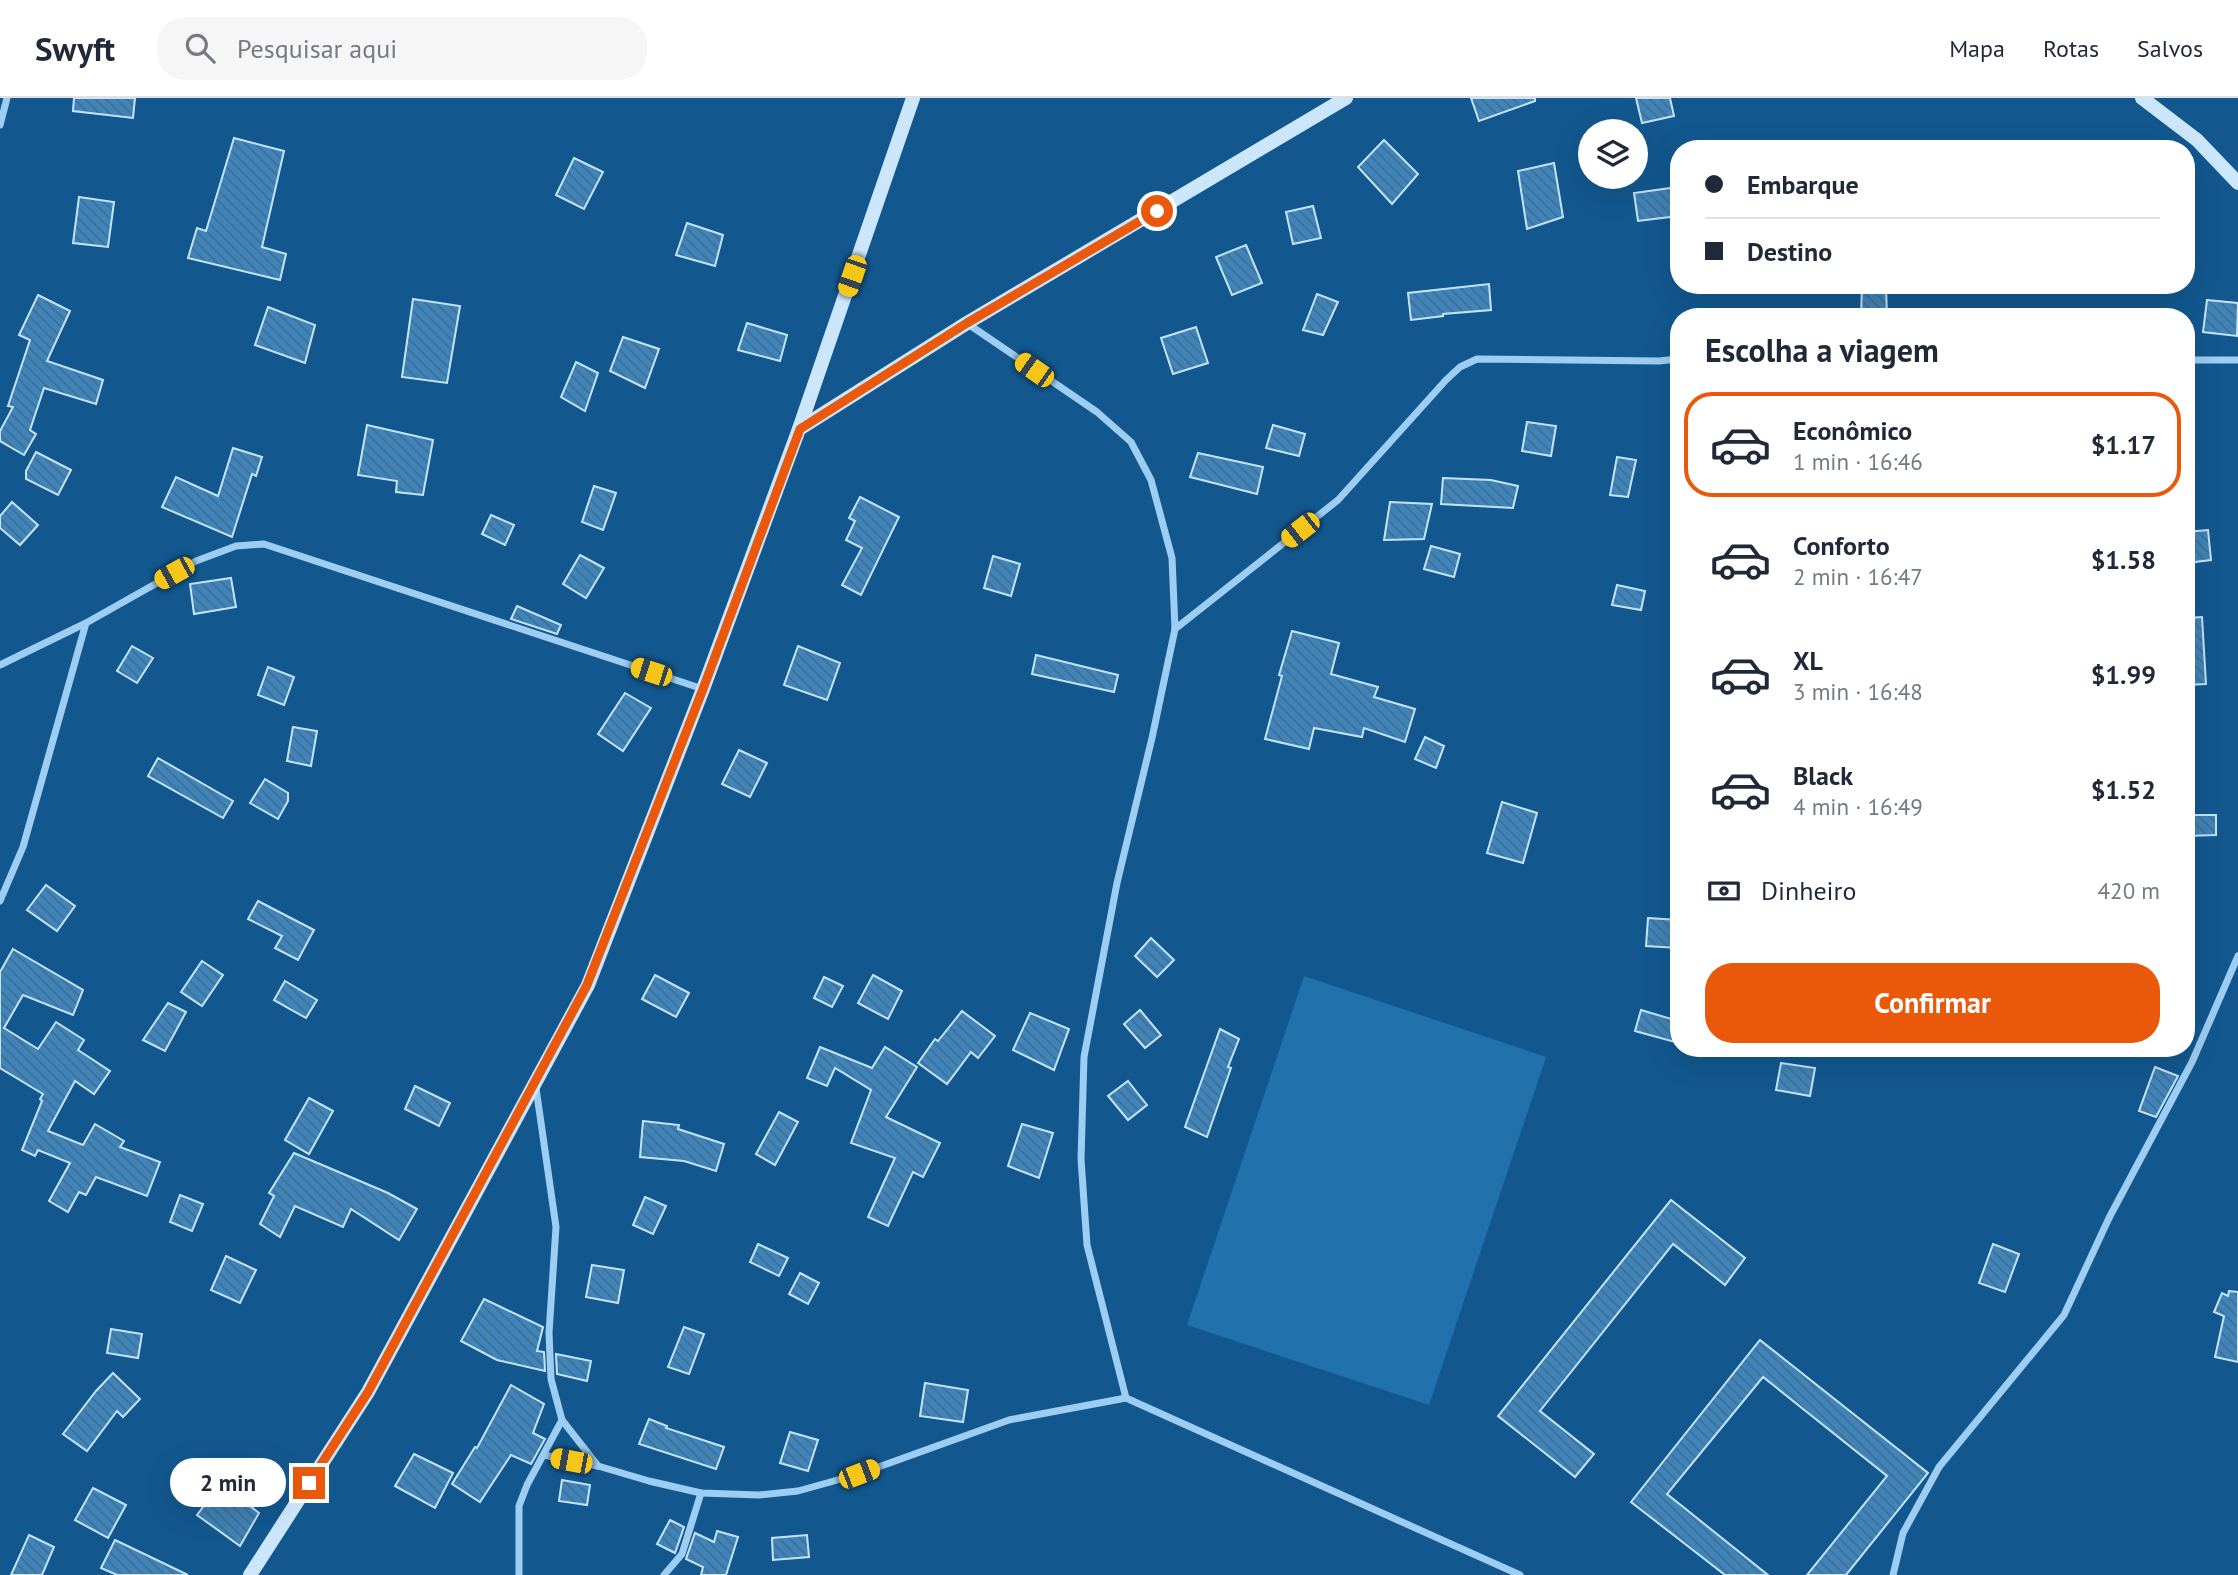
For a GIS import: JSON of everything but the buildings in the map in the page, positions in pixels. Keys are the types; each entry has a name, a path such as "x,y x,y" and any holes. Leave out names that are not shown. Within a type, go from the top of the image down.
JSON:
{"street":[{"path":"0,125 7,98"},
{"path":"250,1575 368,1392 587,985 703,689 800,429 913,98"},
{"path":"800,429 967,323 1346,98"},
{"path":"2142,98 2197,140 2238,183"},
{"path":"967,323 1097,412 1131,442 1151,480 1172,558 1175,629 1117,883 1084,1057 1081,1159 1087,1244 1126,1398"},
{"path":"1175,629 1338,500 1460,367 1477,359 1670,360"},
{"path":"2195,360 2238,360"},
{"path":"0,665 86,623 196,561 236,546 264,544 703,689"},
{"path":"0,901 23,847 86,623"},
{"path":"2195,1055 2238,956"},
{"path":"1893,1575 1903,1533 1939,1467 2064,1315 2109,1219 2194,1057"},
{"path":"535,1083 556,1227 549,1333 551,1379 562,1420 598,1466"},
{"path":"544,1455 701,1493 759,1495 798,1492 859,1474 1009,1420 1126,1398 1520,1575"},
{"path":"519,1575 519,1506 527,1485 562,1420"},
{"path":"664,1575 682,1554 701,1493"}],"shaded area":[{"path":"1304,976 1546,1057 1429,1405 1187,1325"}],"route":[{"path":"309,1483 368,1392 587,985 703,689 800,429 967,323 1157,211"}]}
